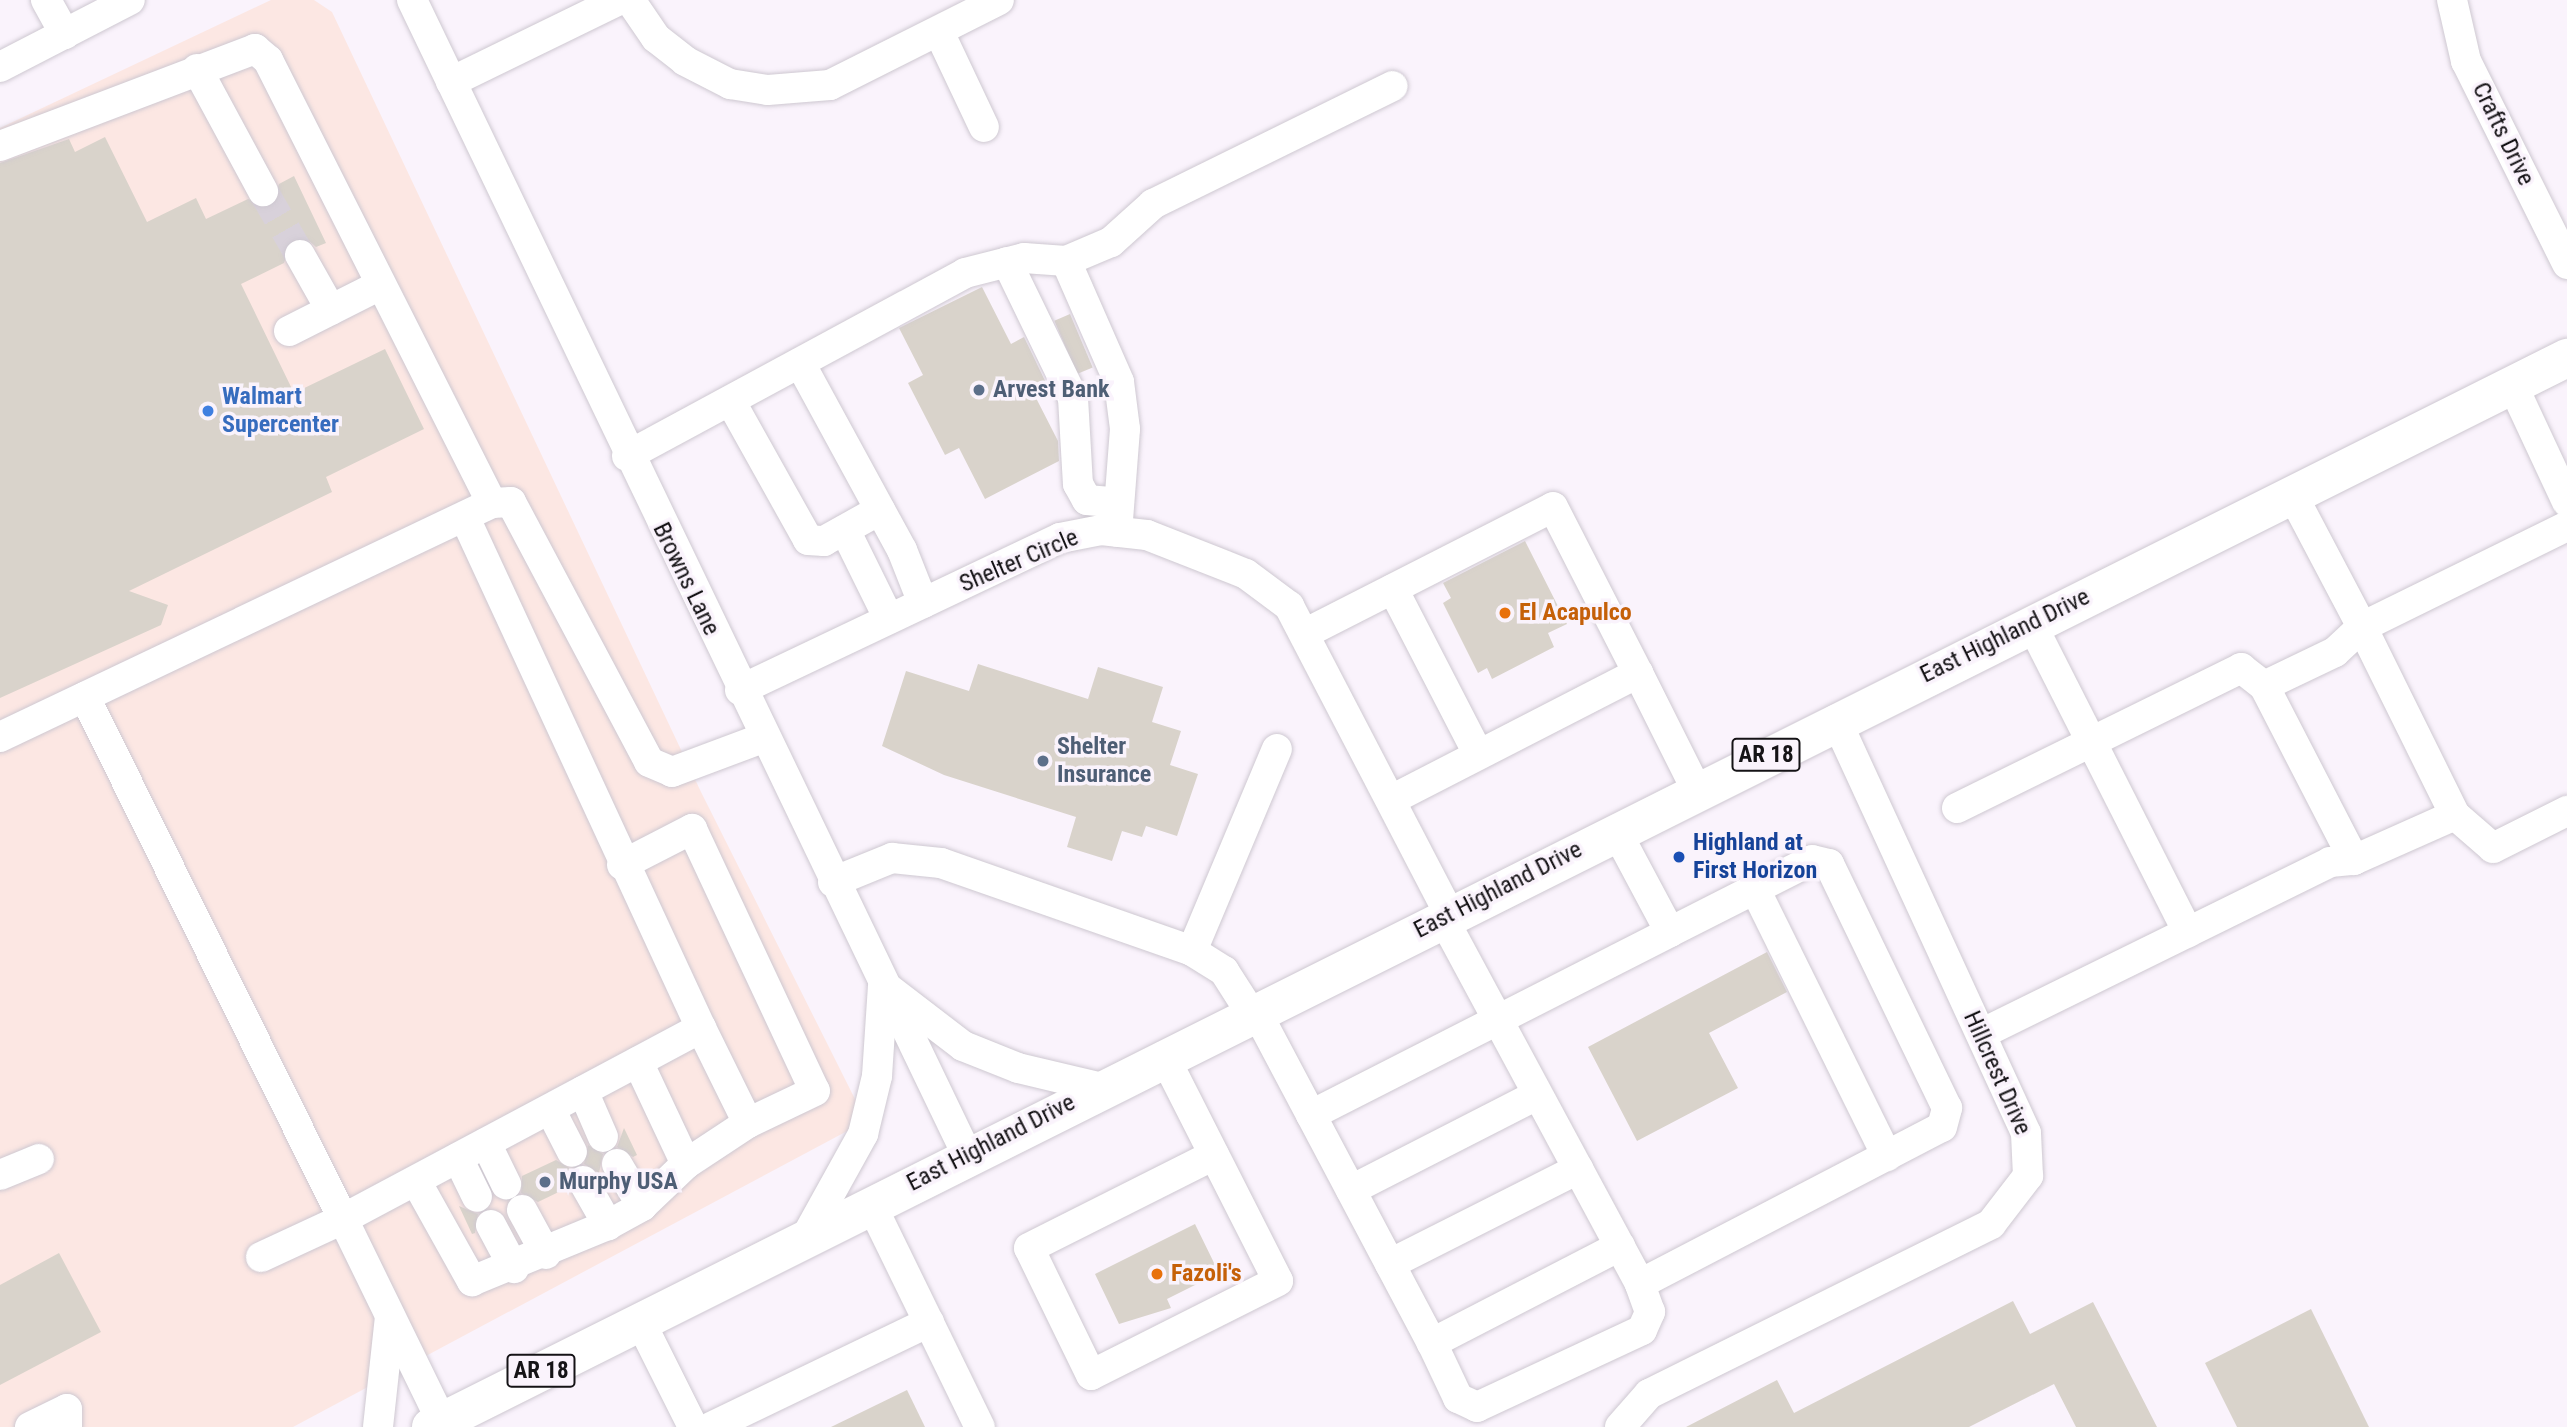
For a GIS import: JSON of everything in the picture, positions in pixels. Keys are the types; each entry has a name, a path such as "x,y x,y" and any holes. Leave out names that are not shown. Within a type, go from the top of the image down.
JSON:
{"main road":[{"name":"East Highland Drive","path":"436,1424 1164,1056 2567,358"}],"street":[{"path":"46,0 65,34"},
{"path":"0,67 131,0"},
{"name":"Browns Lane","path":"412,0 627,456 967,1155"},
{"path":"451,82 620,0"},
{"path":"630,0 656,38 685,61 730,84 768,90 830,85 999,0"},
{"name":"Crafts Drive","path":"2452,0 2466,61 2567,264"},
{"path":"939,32 984,128"},
{"path":"0,146 255,49 268,60 492,503"},
{"path":"197,69 263,191"},
{"path":"627,456 731,402 965,272 1007,262 1066,261 1111,242 1153,204 1393,86"},
{"path":"300,255 331,310"},
{"path":"1007,262 1073,398 1078,484 1087,500 1118,517 1125,429 1119,382 1066,261"},
{"path":"289,331 380,285"},
{"path":"800,363 880,510 923,603"},
{"path":"2513,386 2567,502"},
{"path":"731,402 808,540 824,541 880,510"},
{"path":"2292,494 2362,627 2455,816 2493,848 2567,811"},
{"path":"0,737 492,503 511,502 520,512 649,762 672,772 764,738"},
{"path":"1306,633 1553,508 1697,791"},
{"name":"Shelter Circle","path":"740,690 1060,538 1118,517 1147,535 1246,575 1274,591 1306,633 1497,1018 1640,1284 1650,1312 1642,1330 1476,1407 1458,1398 1432,1343"},
{"path":"465,518 622,864 748,1123"},
{"path":"2264,687 2334,652 2362,627 2567,526"},
{"path":"845,530 890,619"},
{"path":"1393,589 1478,752"},
{"path":"2031,623 2188,932"},
{"path":"1957,808 2241,668 2264,687 2354,860"},
{"path":"1391,800 1478,752 1637,673"},
{"path":"85,696 390,1316 436,1424"},
{"name":"Hillcrest Drive","path":"1620,1427 1649,1394 2006,1212 2028,1175 2031,1155 1981,1034 1836,720"},
{"path":"1192,951 1277,749"},
{"path":"1981,1034 2330,862 2354,860 2455,816"},
{"path":"416,1181 471,1281 514,1268 546,1254 642,1206 686,1164 748,1123 816,1091 692,829 622,864"},
{"path":"1616,831 1670,932"},
{"path":"834,882 892,858 941,863 1192,951 1224,971 1254,1012 1432,1343 1620,1246"},
{"path":"1311,1115 1812,860 1829,864 1947,1108 1942,1127 1640,1284"},
{"path":"1755,889 1887,1156"},
{"path":"884,985 963,1046 1018,1068 1102,1088"},
{"path":"807,1237 863,1133 877,1076 884,985"},
{"path":"261,1257 343,1219 701,1028"},
{"path":"1164,1056 1278,1281 1091,1375 1028,1248 1214,1155"},
{"path":"638,1062 686,1164"},
{"path":"583,1091 603,1137"},
{"path":"1351,1191 1537,1095"},
{"path":"550,1109 572,1152"},
{"path":"486,1143 506,1184"},
{"path":"458,1158 477,1198"},
{"path":"0,1175 39,1159"},
{"path":"617,1164 642,1206"},
{"path":"1390,1264 1578,1169"},
{"path":"583,1181 607,1225"},
{"path":"871,1204 980,1427"},
{"path":"522,1210 546,1254"},
{"path":"491,1225 514,1268"},
{"path":"378,1427 390,1316"},
{"path":"640,1321 693,1427"},
{"path":"710,1427 929,1321"},
{"path":"30,1427 67,1409 67,1427"}],"shaded area":[{"path":"271,0 314,0 332,12 701,792 866,1121 293,1427 0,1427 0,128"}],"building":[{"name":"Walmart Supercenter","path":"105,137 147,222 196,198 206,219 248,199 271,207 279,184 294,176 326,243 316,247 308,240 292,240 284,263 241,284 294,393 385,349 424,429 326,477 332,492 129,591 168,605 161,625 0,698 0,163 69,139 75,152"},
{"name":"Arvest Bank","path":"982,287 1011,344 1024,337 1049,389 1035,396 1058,441 1059,461 985,499 959,448 945,455 908,383 923,375 899,328"},
{"path":"1070,314 1093,367 1077,374 1054,321"},
{"name":"El Acapulco","path":"1525,541 1567,624 1548,633 1554,647 1492,679 1487,668 1478,673 1443,603 1451,598 1443,583"},
{"name":"Shelter Insurance","path":"978,664 1088,699 1098,667 1163,687 1152,722 1181,731 1170,765 1198,774 1177,836 1146,826 1142,837 1122,831 1112,861 1067,847 1076,817 944,775 882,746 906,671 969,691"},
{"path":"1767,952 1787,992 1709,1033 1738,1088 1637,1141 1588,1047"},
{"path":"624,1128 637,1155 633,1157 617,1147"},
{"path":"588,1145 603,1154 599,1173 584,1164"},
{"path":"556,1160 571,1169 567,1188 538,1202 521,1193 522,1176"},
{"path":"459,1206 478,1214 475,1233 472,1234"},
{"name":"Fazoli's","path":"1195,1224 1219,1273 1167,1299 1171,1308 1119,1324 1095,1274"},
{"path":"59,1253 101,1332 0,1385 0,1285"},
{"path":"2013,1301 2030,1334 2093,1302 2157,1427 2076,1427 2054,1384 1969,1427 1686,1427 1777,1380 1794,1413"},
{"path":"2311,1309 2369,1427 2237,1427 2205,1363"},
{"path":"907,1390 925,1427 831,1427"}],"tunnel":[{"path":"263,191 300,255"}],"place":[{"name":"Arvest Bank","path":"979,390"},
{"name":"Walmart Supercenter","path":"208,411"},
{"name":"El Acapulco","path":"1505,613"},
{"name":"Shelter Insurance","path":"1043,761"},
{"name":"Highland at First Horizon","path":"1679,857"},
{"name":"Murphy USA","path":"545,1182"},
{"name":"Fazoli's","path":"1157,1274"}]}
